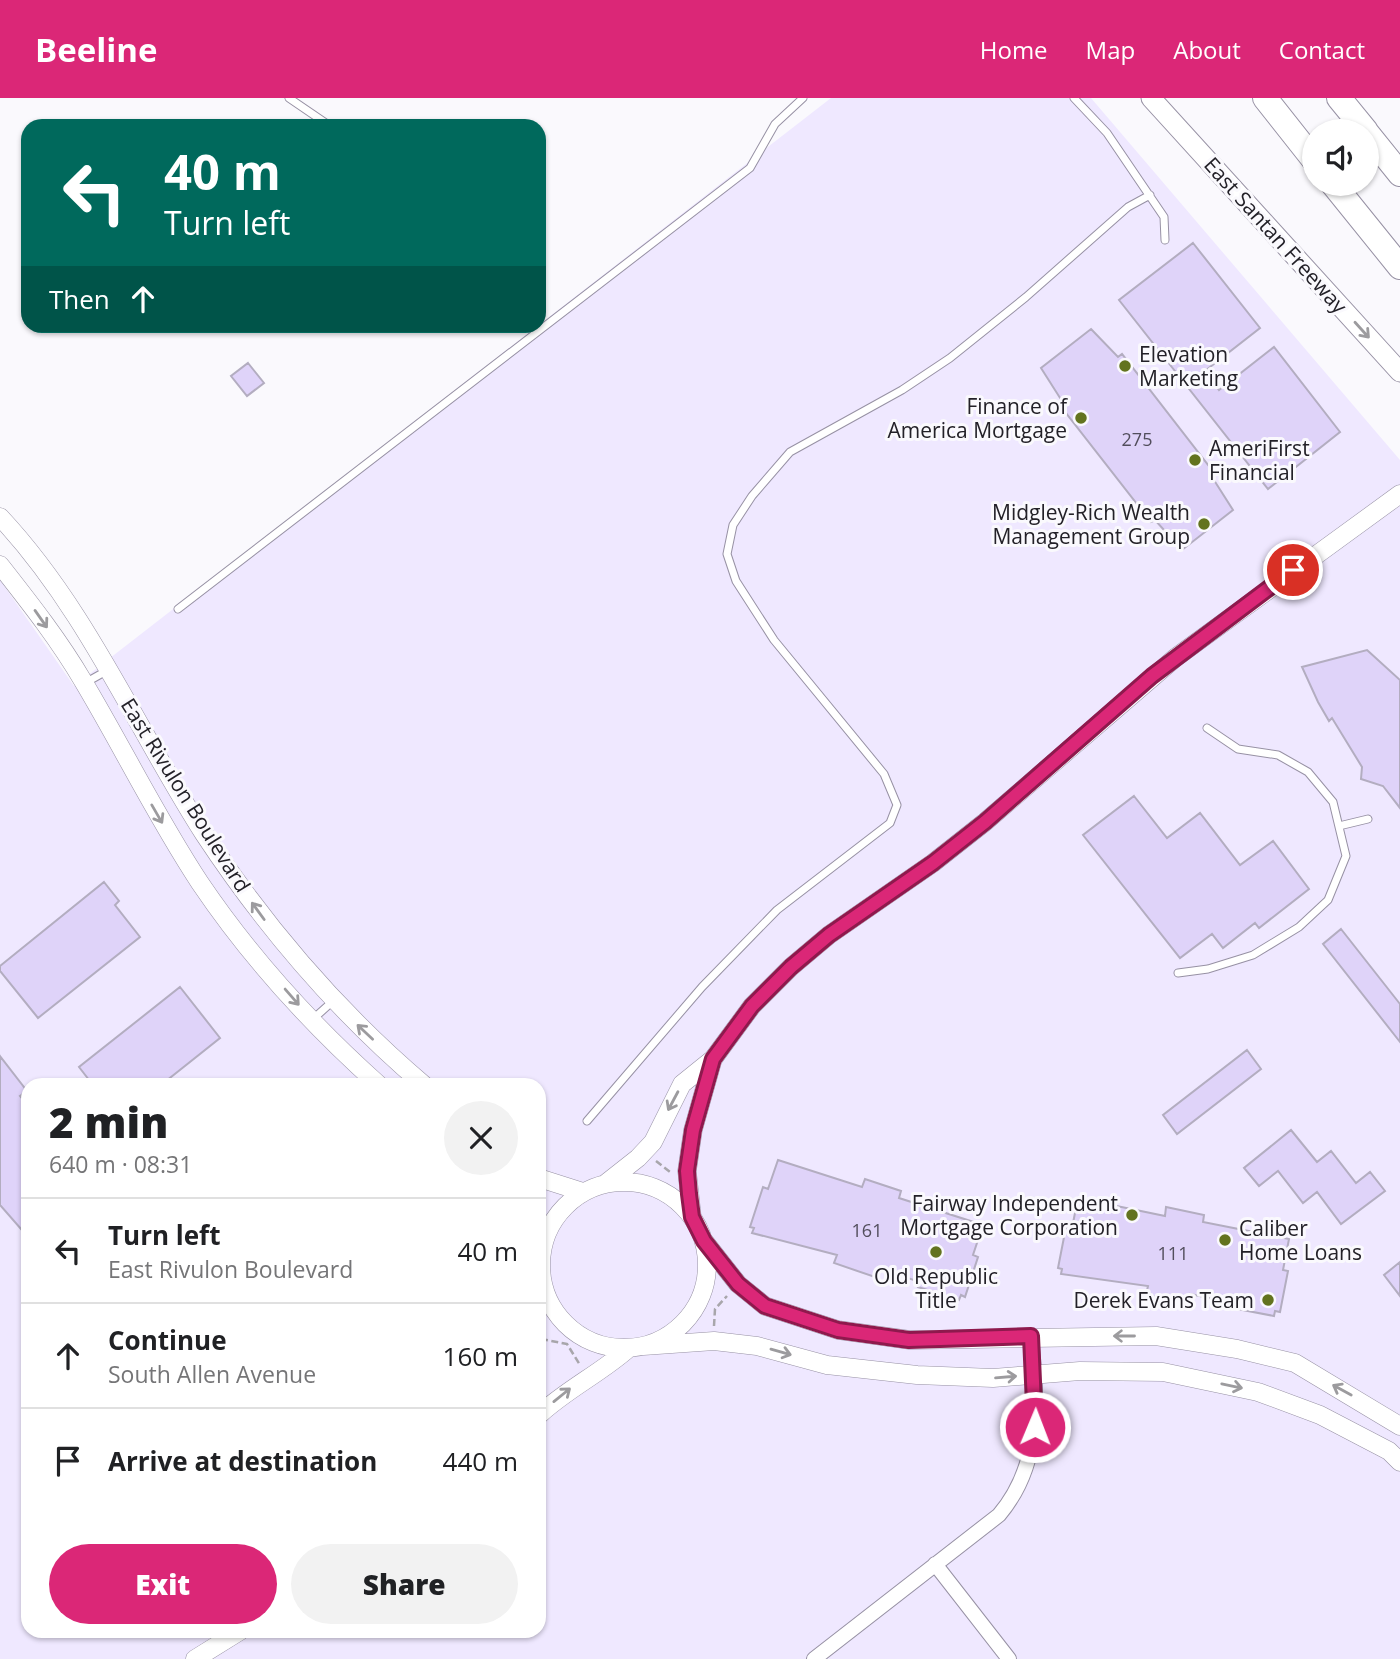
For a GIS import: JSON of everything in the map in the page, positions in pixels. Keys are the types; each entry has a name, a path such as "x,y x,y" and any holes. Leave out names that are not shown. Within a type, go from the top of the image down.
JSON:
{"highway":[{"path":"1265,98 1302,145"},
{"path":"1339,98 1356,119"},
{"path":"1379,148 1398,171"},
{"path":"1344,196 1400,267"},
{"path":"1372,232 1400,281"}],"main road":[{"name":"East Santan Freeway","path":"1151,98 1400,372"}],"street":[{"path":"604,1184 653,1142 682,1084 713,1059 752,1006 791,967 829,935 933,863 985,822 1175,658 1400,494"},
{"name":"East Rivulon Boulevard","path":"0,517 50,578 228,868 268,925 333,1001 416,1078"},
{"name":"East Rivulon Boulevard","path":"0,565 84,683 164,826 201,885 312,1020 372,1078"},
{"path":"692,1217 687,1171 693,1130 713,1059"},
{"path":"546,1239 551,1225 565,1206 583,1192 604,1184 629,1182 653,1187 675,1199 692,1217 704,1241 738,1284 765,1306 828,1327 909,1340 1156,1336 1237,1349 1295,1363 1400,1426"},
{"path":"546,1187 583,1192"},
{"path":"546,1409 566,1391 636,1347 668,1336 689,1318 702,1295 707,1268 704,1241"},
{"path":"546,1292 560,1318 580,1335 603,1345 636,1347 714,1341 757,1346 827,1365 917,1375 993,1378 1080,1371 1163,1372 1258,1392 1320,1415 1389,1451 1400,1462"},
{"path":"814,1659 999,1515 1019,1486 1032,1453 1034,1375 1031,1336"},
{"path":"935,1564 1009,1659"},
{"path":"195,1659 229,1638"}],"lane":[{"path":"289,98 320,119"},
{"path":"546,325 750,168 775,124 803,98"},
{"path":"1074,98 1107,133 1164,216 1165,240"},
{"path":"587,1121 702,987 777,910 890,823 897,805 884,774 774,640 736,582 727,554 733,525 752,496 790,452 902,390 950,358 1026,298 1129,207 1150,195"},
{"path":"178,609 536,333"},
{"path":"84,683 108,669"},
{"path":"1178,973 1208,969 1253,955 1271,946 1319,911 1337,882 1346,856 1333,802 1308,772 1278,755 1238,748 1207,728"},
{"path":"1339,826 1368,818"},
{"path":"312,1020 333,1001"}],"path":[{"path":"656,1161 668,1172 681,1171"},
{"path":"714,1329 715,1309 730,1292"},
{"path":"546,1340 567,1344 580,1365"}],"shaded area":[{"path":"831,98 1091,98 1400,460 1400,1659 0,1659 0,580 74,686 528,333 546,333 546,319"}],"building":[{"path":"1193,243 1260,328 1205,371 1219,390 1274,347 1340,432 1268,489 1119,300"},
{"path":"1091,329 1118,357 1122,354 1215,474 1212,477 1233,510 1182,550 1155,520 1151,522 1059,404 1062,401 1041,368"},
{"path":"248,363 264,383 247,396 231,376"},
{"path":"1367,650 1400,680 1400,808 1383,786 1361,779 1362,767 1332,718 1329,721 1302,667"},
{"path":"1134,796 1167,838 1200,813 1240,865 1273,841 1309,889 1259,928 1255,923 1223,948 1212,934 1180,958 1083,835"},
{"path":"104,882 119,901 115,905 140,937 38,1018 0,971 0,966"},
{"path":"1341,929 1400,1004 1400,1042 1323,944"},
{"path":"180,987 220,1038 170,1078 88,1078 79,1067"},
{"path":"1247,1050 1261,1069 1177,1134 1163,1115"},
{"path":"0,1056 21,1083 21,1229 0,1205"},
{"path":"1291,1130 1317,1162 1331,1151 1356,1183 1370,1172 1385,1191 1341,1224 1317,1192 1303,1203 1278,1171 1259,1186 1244,1168"},
{"path":"778,1160 862,1187 865,1179 901,1191 899,1198 983,1225 973,1255 978,1257 965,1297 961,1295 959,1300 918,1287 920,1282 878,1268 875,1277 834,1263 837,1255 752,1233 754,1228 750,1227 763,1187 768,1189"},
{"path":"1078,1198 1165,1216 1166,1207 1204,1215 1203,1222 1289,1239 1283,1270 1288,1271 1280,1312 1275,1311 1274,1316 1232,1308 1233,1303 1190,1294 1188,1303 1146,1295 1148,1286 1061,1274 1062,1269 1058,1268 1066,1227 1072,1228"},
{"path":"1400,1262 1400,1296 1384,1275"}],"place":[{"name":"Elevation Marketing","path":"1125,366"},
{"name":"Finance of America Mortgage","path":"1081,418"},
{"name":"AmeriFirst Financial","path":"1195,460"},
{"name":"Midgley-Rich Wealth Management Group","path":"1204,524"},
{"name":"Fairway Independent Mortgage Corporation","path":"1132,1215"},
{"name":"Caliber Home Loans","path":"1225,1240"},
{"name":"Old Republic Title","path":"936,1252"},
{"name":"Derek Evans Team","path":"1268,1300"}],"route":[{"path":"1035,1427 1031,1336 909,1340 838,1330 765,1306 738,1284 704,1241 692,1217 689,1194 687,1171 693,1130 713,1059 752,1006 791,967 829,935 933,863 985,822 1152,676 1293,570"}]}
